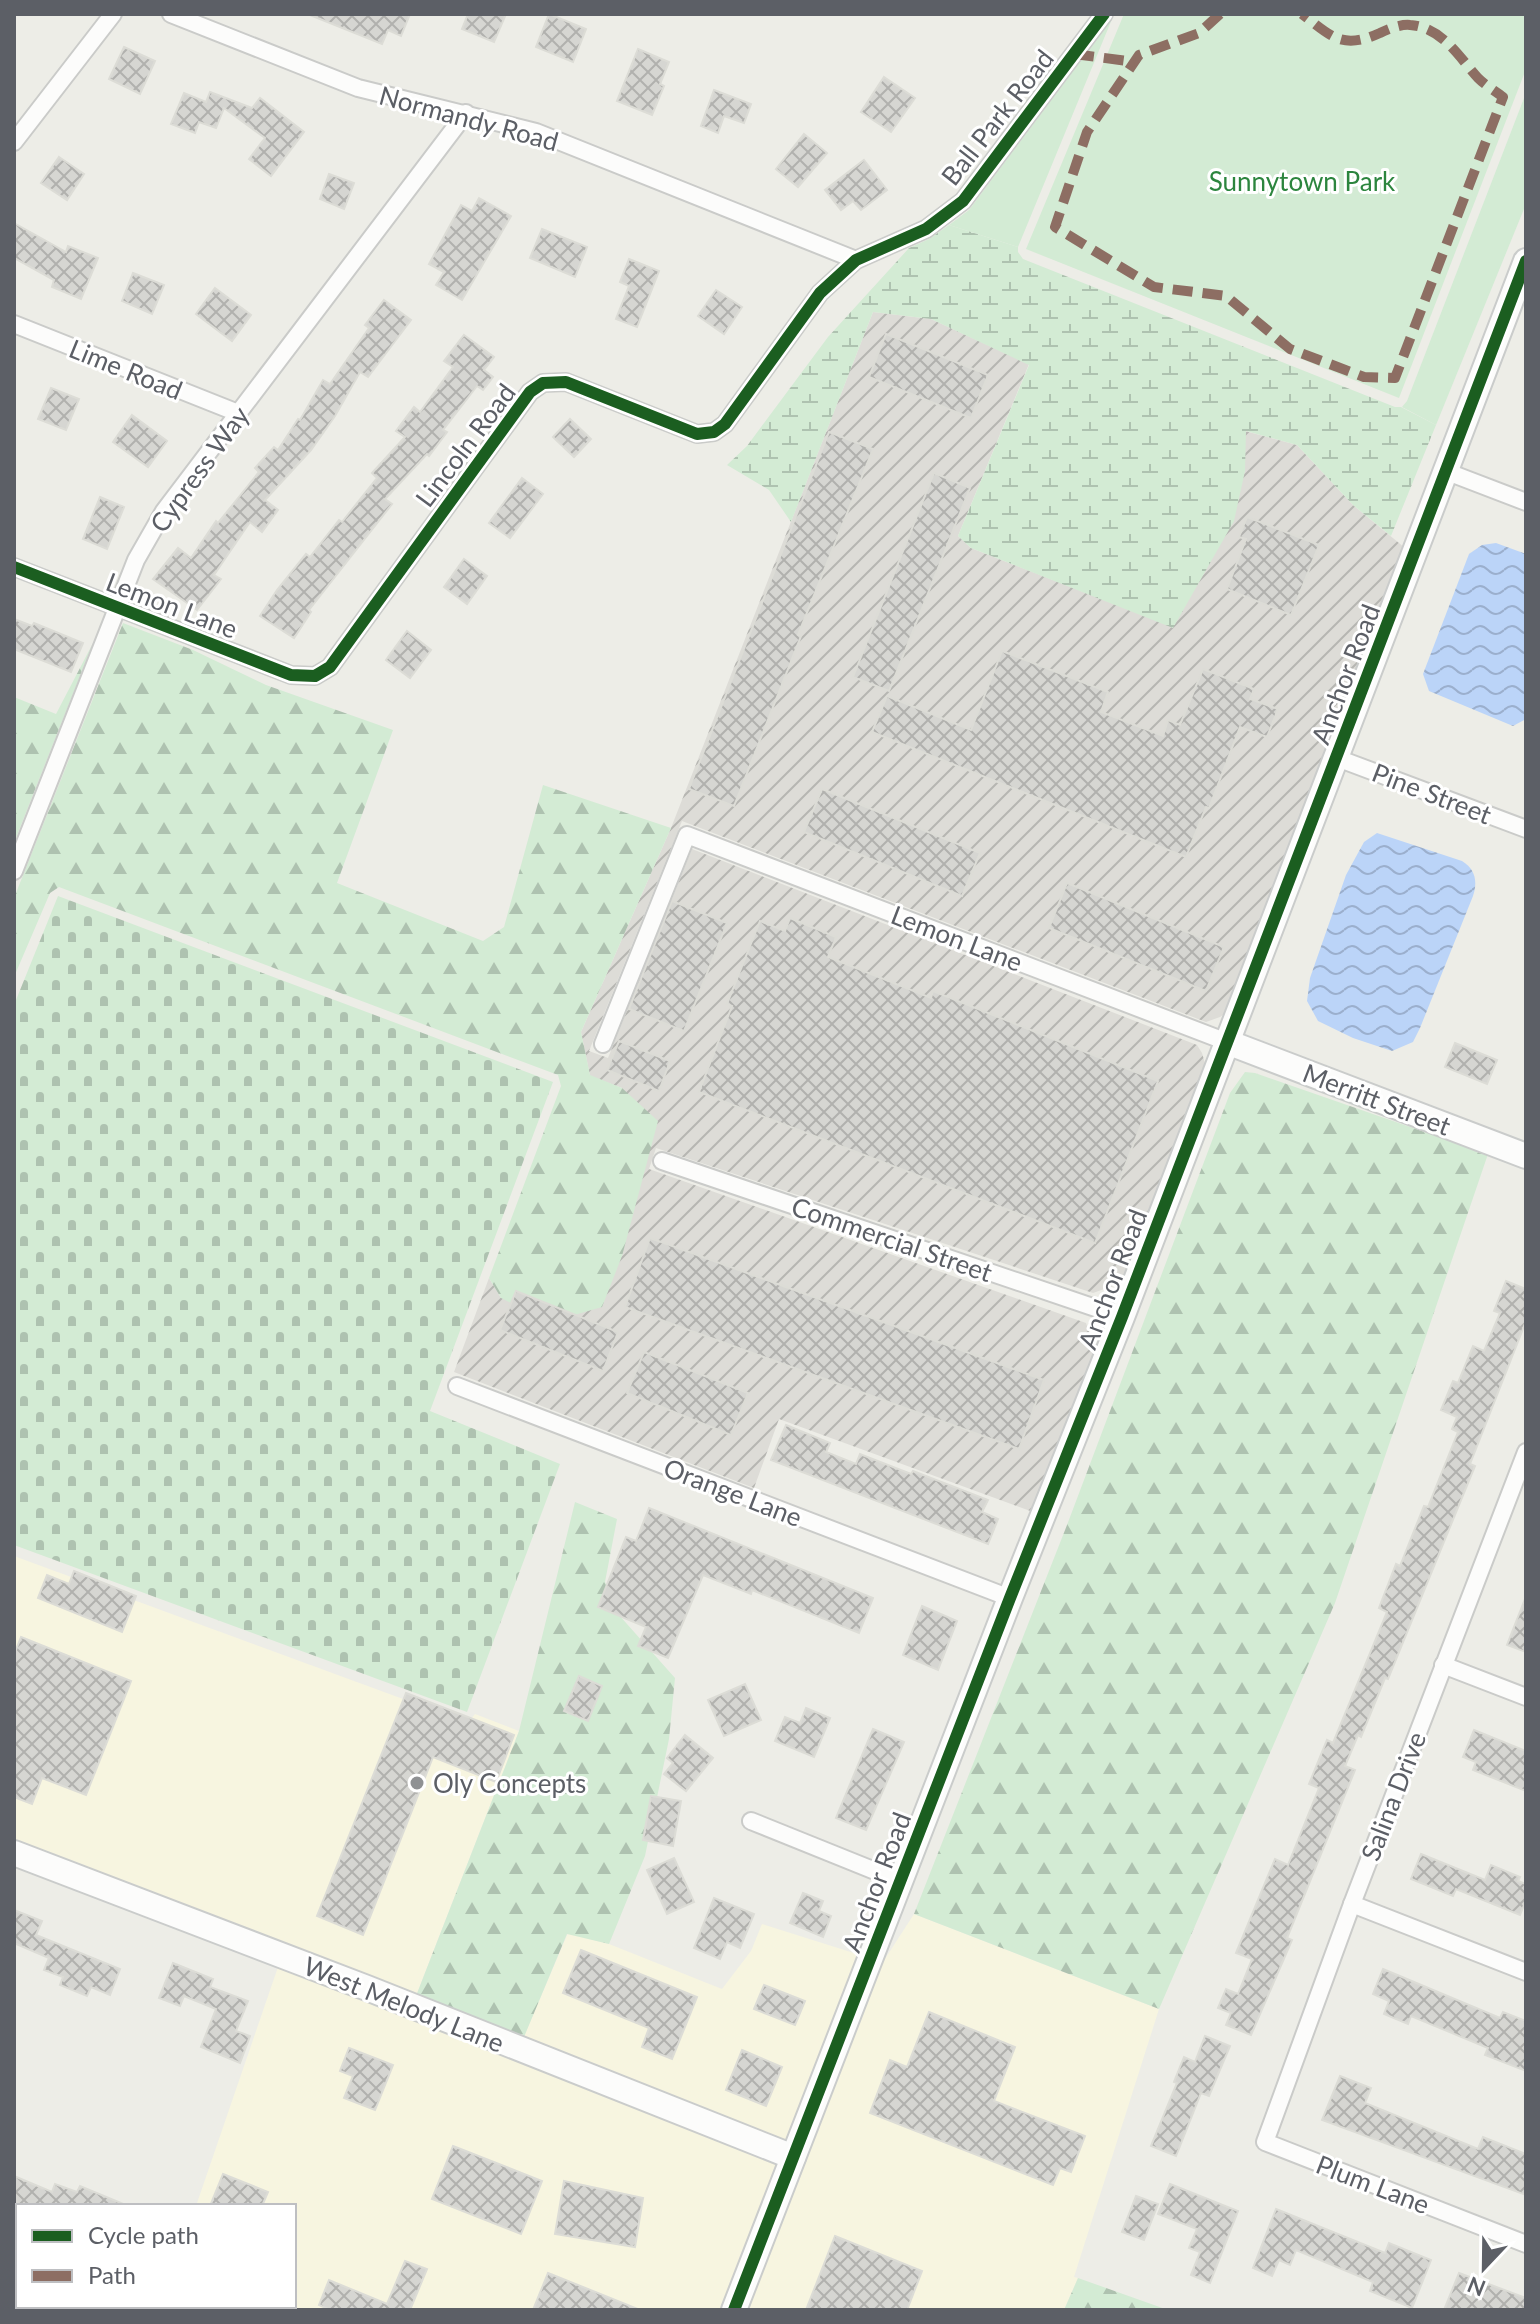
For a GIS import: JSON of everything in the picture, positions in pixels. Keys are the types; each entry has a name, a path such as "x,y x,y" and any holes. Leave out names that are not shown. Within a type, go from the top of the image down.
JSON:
{"street":[{"path":"14,142 113,14"},
{"name":"Normandy Road","path":"171,14 358,88 536,132 856,260"},
{"name":"Ball Park Road","path":"714,432 725,424 820,293 856,260 926,229 963,201 1104,14"},
{"name":"Cypress Way","path":"14,871 136,560 164,511 466,113"},
{"name":"Anchor Road","path":"734,2310 1122,1317 1526,261"},
{"name":"Lime Road","path":"14,324 238,413"},
{"name":"Lincoln Road","path":"315,676 330,667 530,392 543,383 566,382 697,434 714,432"},
{"path":"1445,471 1526,502"},
{"name":"Lemon Lane","path":"14,567 291,675 315,676"},
{"name":"Pine Street","path":"1337,758 1526,829"},
{"name":"Lemon Lane","path":"603,1044 687,835 1227,1042"},
{"name":"Merritt Street","path":"1227,1042 1526,1156"},
{"name":"Commercial Street","path":"662,1161 1122,1317"},
{"name":"Orange Lane","path":"457,1386 1010,1598"},
{"name":"Salina Drive","path":"1265,2142 1352,1904 1526,1452"},
{"path":"1443,1665 1526,1697"},
{"path":"751,1821 900,1881"},
{"name":"West Melody Lane","path":"14,1853 367,1988 793,2157"},
{"path":"1352,1904 1526,1972"},
{"name":"Plum Lane","path":"1265,2142 1526,2244"}],"shaded area":[{"path":"873,312 931,319 1029,364 958,536 971,548 1173,627 1245,471 1245,431 1297,445 1353,505 1405,548 1234,1007 1220,1017 1206,1022 682,821 589,1051 608,1058 692,849 1197,1045 1207,1070 1124,1282 1093,1293 656,1148 649,1169 1086,1323 1098,1358 1033,1512 779,1419 754,1488 454,1372 489,1278 501,1298 622,1088 590,1076 581,1032 671,828"},
{"path":"14,1556 463,1721 475,1714 519,1731 416,1996 14,1840"},
{"path":"914,1914 1159,2009 1074,2277 1078,2278 1064,2310 745,2310 880,1962 883,1962"},
{"path":"762,1924 860,1955 788,2143 481,2022 524,2036 568,1933 609,1944 722,1989 751,1951"},
{"path":"278,1967 779,2164 723,2310 177,2310 172,2308 296,2308 296,2204 197,2204"},
{"path":"14,2270 16,2308 115,2310 14,2310"}],"green space":[{"name":"Sunnytown Park","path":"1124,14 1526,14 1526,69 1399,398 1026,249"},
{"path":"1112,19 1018,247 949,225 969,210"},
{"path":"1526,93 1526,204 1436,425 1402,407 1407,401"},
{"path":"949,225 1018,247 1023,259 1401,407 1436,425 1391,536 1353,505 1297,445 1246,431 1245,471 1234,521 1173,628 971,548 958,536 1029,365 931,319 873,312 791,522 769,490 727,465 747,446 828,337 909,248"},
{"path":"123,623 193,650 266,685 393,730 337,883 483,941 504,927 543,785 671,828 581,1032 590,1075 622,1088 658,1121 622,1256 602,1307 550,1322 501,1298 489,1278 561,1086 558,1075 59,887 50,893 14,977 14,898"},
{"path":"93,643 14,843 14,697 56,714"},
{"path":"58,896 553,1082 430,1411 560,1464 467,1712 14,1545 14,1005"},
{"path":"1245,1072 1488,1154 1335,1603 1159,2009 914,1914 1067,1525 1230,1093"},
{"path":"575,1502 617,1519 605,1582 619,1615 675,1678 669,1739 645,1856 609,1944 567,1934 524,2037 416,1996 519,1731"},
{"path":"1078,2278 1168,2310 1064,2310"}],"water":[{"path":"1496,543 1526,554 1526,719 1513,726 1429,691 1423,674 1469,554 1482,545"},
{"path":"1377,833 1462,861 1473,872 1475,880 1473,896 1420,1028 1413,1042 1392,1051 1353,1038 1318,1021 1307,1001 1310,978 1346,875 1364,842"}],"building":[{"path":"410,14 401,36 388,30 382,44 310,15"},
{"path":"468,14 506,14 494,42 462,29"},
{"path":"549,14 586,29 573,62 536,47"},
{"path":"124,47 155,61 140,94 109,79"},
{"path":"638,49 669,62 660,84 664,86 652,115 617,101"},
{"path":"884,77 915,98 891,132 861,112"},
{"path":"714,90 751,104 744,123 724,116 718,133 701,126"},
{"path":"210,92 252,108 260,98 304,132 271,176 249,159 265,138 224,108 216,128 199,122 195,133 171,124 184,93 206,102"},
{"path":"804,134 827,153 798,187 776,169"},
{"path":"59,157 84,174 67,200 41,183"},
{"path":"864,160 887,190 861,210 853,201 841,210 825,190"},
{"path":"329,174 354,183 344,209 320,199"},
{"path":"479,198 511,216 462,300 436,285 444,272 429,264 461,205 472,211"},
{"path":"14,223 66,252 68,246 98,258 81,299 52,287 54,280 14,258"},
{"path":"542,229 587,247 575,277 530,258"},
{"path":"629,259 659,271 637,327 616,319 629,286 620,282"},
{"path":"133,273 164,285 152,314 122,301"},
{"path":"215,288 251,315 232,341 196,314"},
{"path":"716,290 742,307 724,334 698,316"},
{"path":"384,300 411,320 368,377 360,372 311,450 265,500 278,510 262,532 250,522 214,575 221,579 197,610 153,579 178,548 191,558 216,521 218,523 259,472 255,468 274,447 278,450 323,380 330,384 369,328 365,325"},
{"path":"886,334 988,375 971,418 869,377"},
{"path":"464,335 494,357 484,370 493,377 483,390 477,386 443,430 447,432 429,456 427,454 385,499 392,504 309,610 311,612 294,638 260,616 306,554 310,557 377,478 372,473 405,437 396,431 414,407 420,412 453,367 444,361"},
{"path":"51,388 79,399 66,430 38,419"},
{"path":"132,415 167,441 148,467 113,442"},
{"path":"570,419 591,439 574,457 553,437"},
{"path":"829,432 873,449 798,635 801,636 734,806 689,789"},
{"path":"934,473 970,488 889,691 853,677"},
{"path":"522,478 543,494 510,538 489,523"},
{"path":"100,497 124,507 107,549 83,539"},
{"path":"1247,517 1319,545 1291,615 1227,589 1246,539 1239,537"},
{"path":"464,559 487,576 467,604 444,587"},
{"path":"14,619 32,626 34,623 83,643 71,672 14,649"},
{"path":"407,631 431,650 410,678 386,660"},
{"path":"1002,651 1108,692 1101,712 1163,736 1168,720 1180,725 1203,669 1254,689 1250,699 1278,709 1267,737 1240,727 1209,808 1206,807 1186,857 872,732 887,696 971,730"},
{"path":"822,789 980,853 962,896 804,832"},
{"path":"1067,883 1224,947 1206,991 1049,928"},
{"path":"672,901 727,923 684,1031 629,1009"},
{"path":"790,918 836,937 828,957 931,998 933,991 1158,1081 1095,1243 699,1092 732,1006 727,1004 760,921 785,931"},
{"path":"619,1041 670,1061 659,1091 607,1070"},
{"path":"1455,1043 1497,1060 1487,1084 1445,1067"},
{"path":"650,1238 1044,1380 1019,1449 625,1307"},
{"path":"1506,1281 1526,1289 1526,1321 1470,1464 1475,1466 1388,1679 1385,1678 1361,1737 1358,1735 1345,1766 1355,1770 1287,1938 1292,1940 1251,2035 1226,2025 1231,2013 1218,2008 1226,1989 1238,1994 1252,1959 1236,1953 1275,1859 1288,1865 1319,1788 1309,1784 1327,1740 1333,1743 1387,1612 1379,1608 1396,1564 1400,1566 1424,1506 1428,1507 1458,1432 1452,1429 1457,1417 1441,1410 1453,1381 1458,1383 1473,1346 1484,1351 1500,1313 1494,1311"},
{"path":"516,1291 618,1332 603,1371 500,1330"},
{"path":"644,1352 748,1393 731,1435 627,1393"},
{"path":"786,1425 830,1443 826,1452 856,1464 860,1454 988,1500 982,1512 998,1519 988,1544 771,1460"},
{"path":"649,1508 873,1598 859,1633 752,1590 751,1594 703,1575 668,1658 638,1646 646,1627 598,1607 626,1537 636,1541"},
{"path":"74,1571 136,1596 122,1632 38,1598 47,1575 69,1584"},
{"path":"1526,1599 1526,1652 1507,1645"},
{"path":"922,1606 957,1621 938,1670 903,1655"},
{"path":"21,1637 131,1681 86,1795 42,1778 32,1804 14,1797 14,1655"},
{"path":"579,1676 602,1686 588,1721 564,1711"},
{"path":"745,1684 761,1720 724,1736 708,1700"},
{"path":"406,1693 514,1735 496,1782 433,1757 363,1935 317,1916"},
{"path":"806,1708 830,1718 814,1757 775,1741 785,1717 800,1723"},
{"path":"873,1729 904,1742 866,1830 836,1818"},
{"path":"1474,1730 1526,1751 1526,1791 1473,1770 1476,1762 1463,1757"},
{"path":"685,1735 713,1758 686,1791 664,1774 673,1763 667,1758"},
{"path":"651,1796 681,1801 673,1846 643,1840"},
{"path":"1421,1854 1485,1880 1491,1865 1520,1877 1518,1881 1526,1884 1526,1900 1520,1915 1456,1889 1453,1896 1411,1879"},
{"path":"674,1858 694,1902 667,1914 647,1870"},
{"path":"803,1893 823,1901 819,1911 831,1916 823,1937 790,1923"},
{"path":"714,1898 754,1914 740,1948 727,1942 720,1959 694,1948"},
{"path":"14,1910 42,1921 36,1935 120,1969 110,1995 91,1987 87,1996 60,1985 63,1977 44,1970 49,1958 14,1943"},
{"path":"581,1950 697,1997 672,2059 642,2047 649,2028 563,1993"},
{"path":"173,1963 213,1979 210,1987 248,2001 236,2031 250,2036 240,2063 201,2047 216,2009 184,1996 180,2006 159,1998"},
{"path":"1383,1969 1500,2018 1503,2012 1526,2021 1526,2071 1485,2055 1488,2048 1411,2016 1408,2024 1384,2014 1389,2001 1373,1994"},
{"path":"764,1985 805,2001 795,2025 754,2009"},
{"path":"929,2012 1015,2047 994,2101 1085,2136 1071,2172 1060,2168 1053,2185 870,2113 890,2060 907,2067"},
{"path":"1205,2036 1230,2046 1209,2096 1201,2093 1176,2156 1151,2146 1177,2083 1174,2082 1184,2057 1195,2062"},
{"path":"349,2048 393,2065 375,2110 344,2098 353,2076 340,2071"},
{"path":"742,2050 782,2067 766,2106 726,2090"},
{"path":"1340,2076 1371,2088 1365,2103 1478,2149 1483,2137 1526,2154 1526,2195 1322,2120"},
{"path":"453,2146 542,2181 521,2234 432,2199"},
{"path":"223,2174 268,2192 263,2204 211,2204"},
{"path":"14,2176 52,2192 55,2184 77,2192 80,2186 123,2204 16,2204 14,2206"},
{"path":"564,2181 643,2198 635,2247 555,2234"},
{"path":"1170,2184 1238,2211 1210,2283 1191,2275 1200,2252 1189,2248 1197,2229 1158,2214"},
{"path":"1136,2196 1158,2204 1144,2240 1122,2232"},
{"path":"1276,2209 1385,2253 1389,2243 1431,2260 1412,2308 1370,2291 1373,2282 1296,2250 1290,2265 1279,2260 1272,2276 1253,2268"},
{"path":"835,2236 922,2271 907,2310 806,2310"},
{"path":"405,2261 427,2269 410,2310 330,2310 319,2305 329,2280 387,2304"},
{"path":"548,2273 638,2309 533,2310"},
{"path":"1459,2273 1526,2298 1526,2310 1444,2310"}],"marked path":[{"path":"1220,14 1199,33 1139,55 1087,132 1055,227 1154,287 1226,296 1290,349 1364,377 1395,378 1503,97 1478,78 1457,53 1431,31 1403,25 1367,38 1347,41 1330,35 1302,14"},
{"path":"1074,54 1135,62"}],"cycle path":[{"path":"14,567 291,675 315,676 330,667 530,392 543,383 566,382 697,434 714,432 725,424 820,293 856,260 926,229 963,201 1104,14"},
{"path":"734,2310 1122,1317 1526,261"}],"place":[{"name":"Oly Concepts","path":"417,1783"}]}
